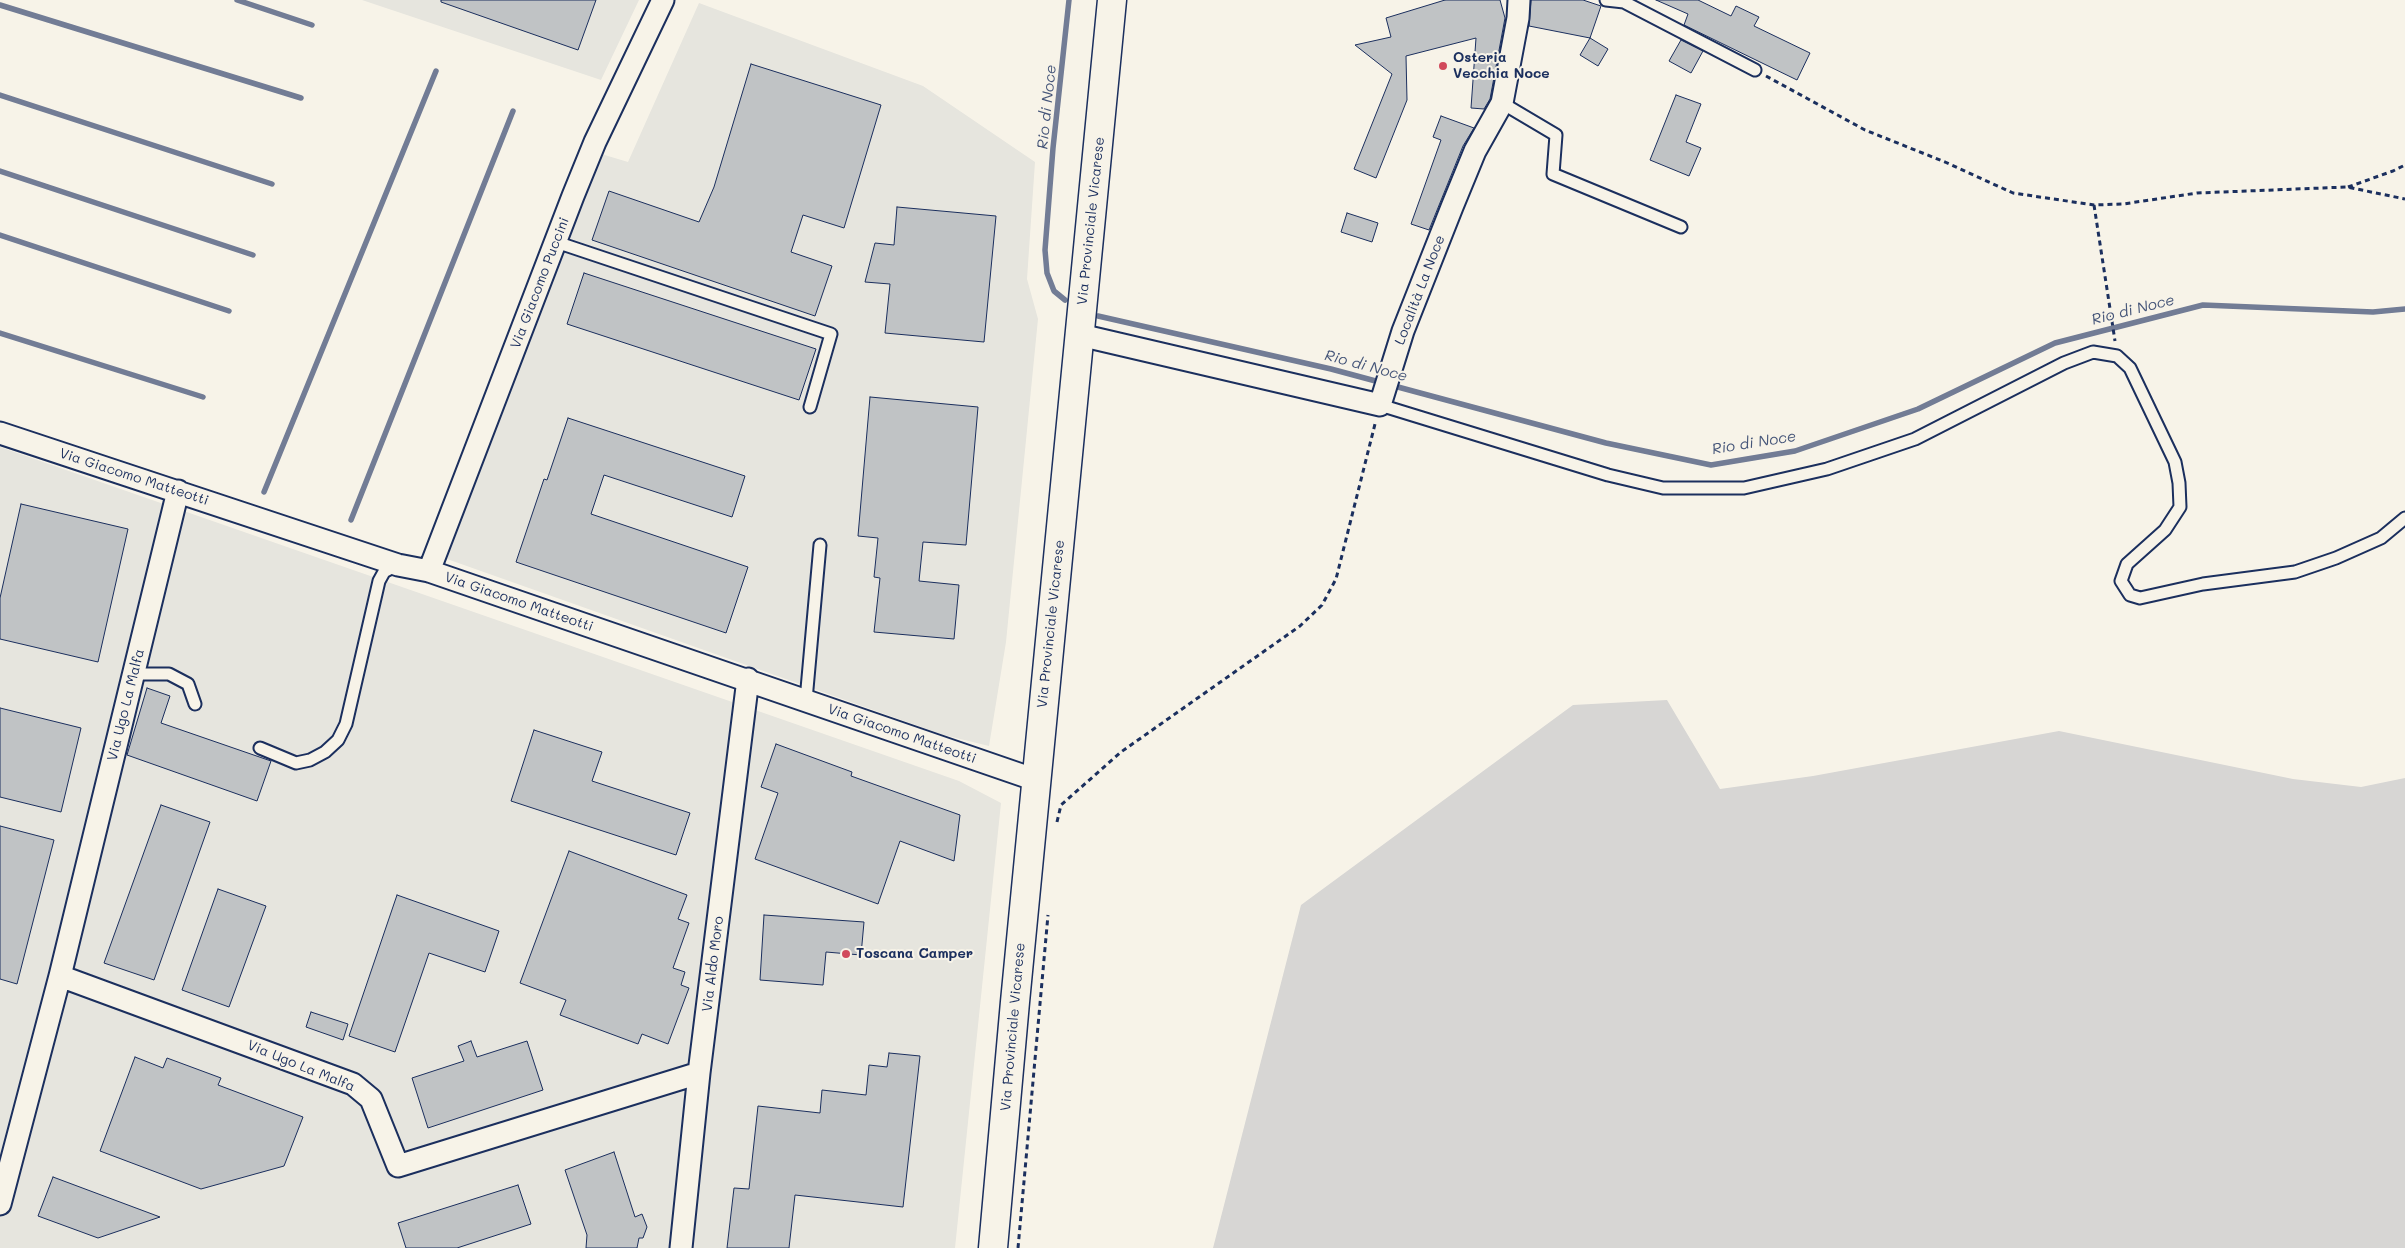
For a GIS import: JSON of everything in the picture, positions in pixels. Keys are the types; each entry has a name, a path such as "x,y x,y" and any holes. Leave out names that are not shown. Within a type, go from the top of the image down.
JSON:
{"main road":[{"name":"Via Provinciale Vicarese","path":"993,1248 1036,780 1112,0"}],"street":[{"name":"Via Giacomo Puccini","path":"429,572 594,142 663,0"},
{"name":"Località La Noce","path":"1384,392 1403,331 1452,207 1475,151 1502,103 1518,18 1519,0"},
{"path":"1080,335 1384,392"},
{"name":"Via Giacomo Matteotti","path":"0,433 398,565 429,572 748,679 1036,780"},
{"name":"Via Ugo La Malfa","path":"0,1204 60,976 178,491"},
{"name":"Via Aldo Moro","path":"680,1248 699,1073 748,679"},
{"name":"Via Ugo La Malfa","path":"60,976 353,1084 371,1098 398,1166 699,1073"}],"lane":[{"path":"1606,0 1624,2 1755,70"},
{"path":"1502,103 1556,135 1553,174 1681,227"},
{"path":"556,242 832,334 810,407"},
{"path":"1384,392 1608,475 1663,488 1744,488 1826,469 1915,439 2064,363 2094,352 2116,356 2130,368 2175,462 2179,483 2180,507 2165,530 2127,564 2122,581 2130,595 2140,598 2203,584 2295,572 2336,558 2381,538 2405,518"},
{"path":"806,700 820,545"},
{"path":"260,748 296,763 310,760 325,752 338,740 346,724 379,581 384,572 398,565"},
{"path":"133,674 169,674 188,684 195,704"}],"path":[{"path":"1755,70 1865,130 1945,162 2012,193 2094,206 2122,204 2197,193 2347,187 2405,199"},
{"path":"2347,187 2405,165"},
{"path":"2094,206 2114,335"},
{"path":"1056,826 1061,805 1121,752 1300,626 1322,605 1336,579 1384,392"},
{"path":"1018,1248 1049,906"}],"shaded area":[{"path":"362,0 639,0 601,80"},
{"path":"699,3 923,86 1035,162 1027,279 1038,319 1006,642 989,746 944,735 447,559 598,153 628,162"},
{"path":"0,447 959,781 1001,803 955,1248 0,1248"},
{"path":"1667,700 1720,789 1813,776 2059,731 2293,779 2361,787 2405,778 2405,1248 1213,1248 1301,905 1573,705"}],"building":[{"path":"441,0 596,0 578,50 441,2"},
{"path":"1445,0 1500,0 1505,18 1490,99 1484,109 1471,108 1476,38 1406,56 1407,100 1376,178 1354,169 1392,74 1355,45 1391,37 1386,18"},
{"path":"1531,0 1583,0 1601,6 1590,38 1529,26"},
{"path":"1656,0 1698,0 1731,16 1736,6 1759,17 1754,26 1810,53 1797,80 1684,25 1688,14"},
{"path":"1590,38 1608,49 1598,66 1580,55"},
{"path":"1681,40 1703,51 1691,73 1669,61"},
{"path":"751,64 881,105 844,228 803,215 791,252 832,266 815,316 592,240 609,191 699,222 714,187"},
{"path":"1676,95 1701,104 1686,142 1701,148 1689,176 1650,160"},
{"path":"1441,116 1474,128 1463,146 1429,230 1411,224 1441,140 1433,137"},
{"path":"897,207 996,216 984,342 885,333 890,284 865,282 875,243 894,245"},
{"path":"1347,213 1378,223 1372,242 1341,232"},
{"path":"584,273 816,349 799,400 567,324"},
{"path":"870,397 978,407 966,545 923,542 919,581 959,585 954,639 874,632 880,578 874,577 878,538 858,536"},
{"path":"568,418 745,476 732,517 604,475 591,514 748,567 726,633 516,562 544,479 547,480"},
{"path":"21,504 128,529 98,662 0,639 0,598"},
{"path":"147,688 170,696 161,723 271,761 257,801 127,755"},
{"path":"0,708 81,728 61,812 0,797"},
{"path":"534,730 602,752 592,781 690,813 676,855 511,801"},
{"path":"776,744 852,772 851,776 960,815 954,861 900,841 878,904 755,859 778,793 761,787"},
{"path":"161,805 210,822 154,980 104,963"},
{"path":"0,826 54,840 17,984 0,979"},
{"path":"569,851 687,895 678,919 689,923 673,968 685,972 681,985 689,988 668,1044 642,1034 638,1044 560,1015 566,1000 520,983"},
{"path":"218,889 266,906 229,1007 182,990"},
{"path":"397,895 499,931 485,972 429,953 395,1052 349,1036"},
{"path":"764,915 864,922 861,955 826,952 823,985 760,980"},
{"path":"311,1012 348,1024 343,1040 306,1027"},
{"path":"471,1041 477,1057 527,1041 543,1090 428,1128 412,1078 464,1061 458,1046"},
{"path":"889,1053 920,1056 903,1207 795,1195 789,1248 727,1248 734,1188 749,1189 758,1106 820,1113 822,1090 866,1095 869,1065 887,1067"},
{"path":"135,1057 163,1068 167,1058 221,1078 218,1085 303,1117 284,1166 201,1189 100,1151"},
{"path":"614,1152 635,1217 642,1214 647,1227 643,1238 639,1238 637,1248 586,1248 587,1235 565,1170"},
{"path":"53,1177 160,1217 98,1238 38,1216"},
{"path":"518,1185 531,1224 457,1248 406,1248 398,1223"}],"waterway":[{"path":"237,0 312,25"},
{"name":"Rio di Noce","path":"1065,300 1054,291 1047,273 1045,250 1053,148 1069,0"},
{"path":"0,5 301,98"},
{"path":"264,492 436,71"},
{"path":"0,95 272,184"},
{"path":"351,520 513,111"},
{"path":"0,171 253,255"},
{"path":"0,235 229,311"},
{"name":"Rio di Noce","path":"1098,316 1331,369 1606,443 1711,465 1795,451 1918,409 2055,343 2203,305 2373,312 2405,309"},
{"path":"0,333 203,397"}],"place":[{"name":"Osteria Vecchia Noce","path":"1443,66"},
{"name":"Toscana Camper","path":"846,954"}]}
